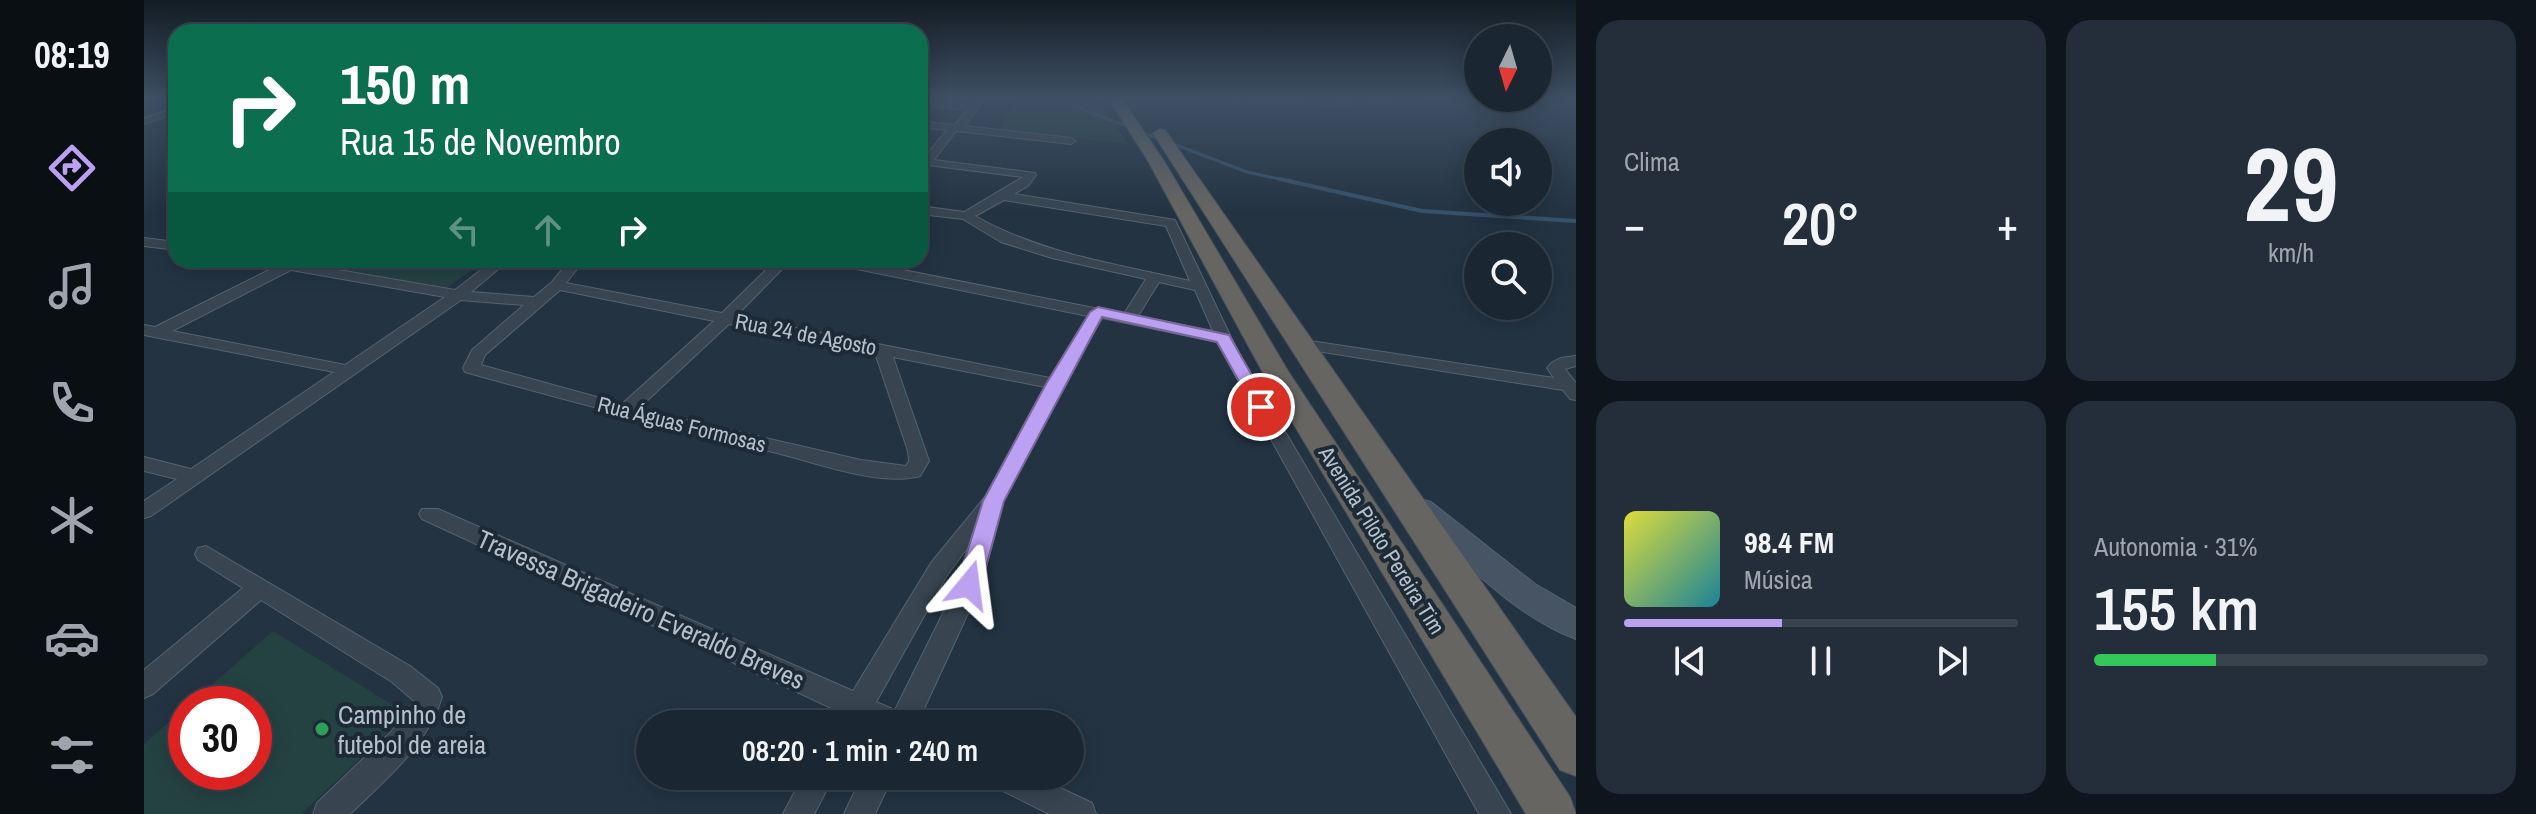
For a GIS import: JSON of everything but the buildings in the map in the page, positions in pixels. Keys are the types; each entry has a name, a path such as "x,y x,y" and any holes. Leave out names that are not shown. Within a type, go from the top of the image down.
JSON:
{"highway":[{"name":"Avenida Piloto Pereira Tim","path":"1154,137 1304,345 1576,755"},
{"name":"Avenida Piloto Pereira Tim","path":"1154,137 1275,371 1553,814"}],"main road":[{"path":"1403,493 1495,571 1576,625"}],"street":[{"path":"928,157 947,137"},
{"path":"1035,137 1071,141"},
{"path":"928,163 1029,173 1029,180 966,216"},
{"path":"1003,196 1171,223 1223,338 1496,814"},
{"path":"928,211 966,216 1019,244 1199,287"},
{"path":"144,242 168,245"},
{"path":"148,334 285,268"},
{"path":"301,268 458,295 536,302 557,285 571,268"},
{"path":"144,511 458,295 492,268"},
{"path":"625,411 776,268"},
{"path":"873,268 1223,338"},
{"path":"1130,317 1154,278"},
{"name":"Rua 24 de Agosto","path":"557,285 1055,384"},
{"name":"Rua Águas Formosas","path":"536,302 473,359 471,368 625,411 861,467 905,473 918,466 918,451 882,350"},
{"path":"856,710 939,569 993,501 1055,384 1098,312"},
{"path":"148,334 347,370"},
{"path":"1304,345 1572,390"},
{"path":"1572,390 1555,368 1564,362 1576,361"},
{"path":"144,464 194,476"},
{"path":"910,710 969,585 993,501"},
{"name":"Travessa Brigadeiro Everaldo Breves","path":"430,514 842,710"},
{"path":"206,554 401,674 429,697 428,708 416,725 328,814"},
{"path":"144,686 259,588"},
{"path":"798,814 811,790"},
{"path":"859,814 871,790"},
{"path":"1032,790 1081,814"}],"green space":[{"path":"1064,137 1124,137 1129,144"},
{"path":"320,268 475,268 446,288"},
{"name":"Campinho de futebol de areia","path":"273,631 407,714 301,814 144,814 144,744 168,723 168,790 272,790 272,686 210,686"}],"waterway":[{"path":"1155,137 1247,172 1286,180"},
{"path":"1280,179 1286,180"},
{"path":"1286,180 1422,211 1576,221"}],"place":[{"name":"Campinho de futebol de areia","path":"322,729"}],"route":[{"path":"969,585 993,501 1055,384 1098,312 1223,338 1261,407"}]}
